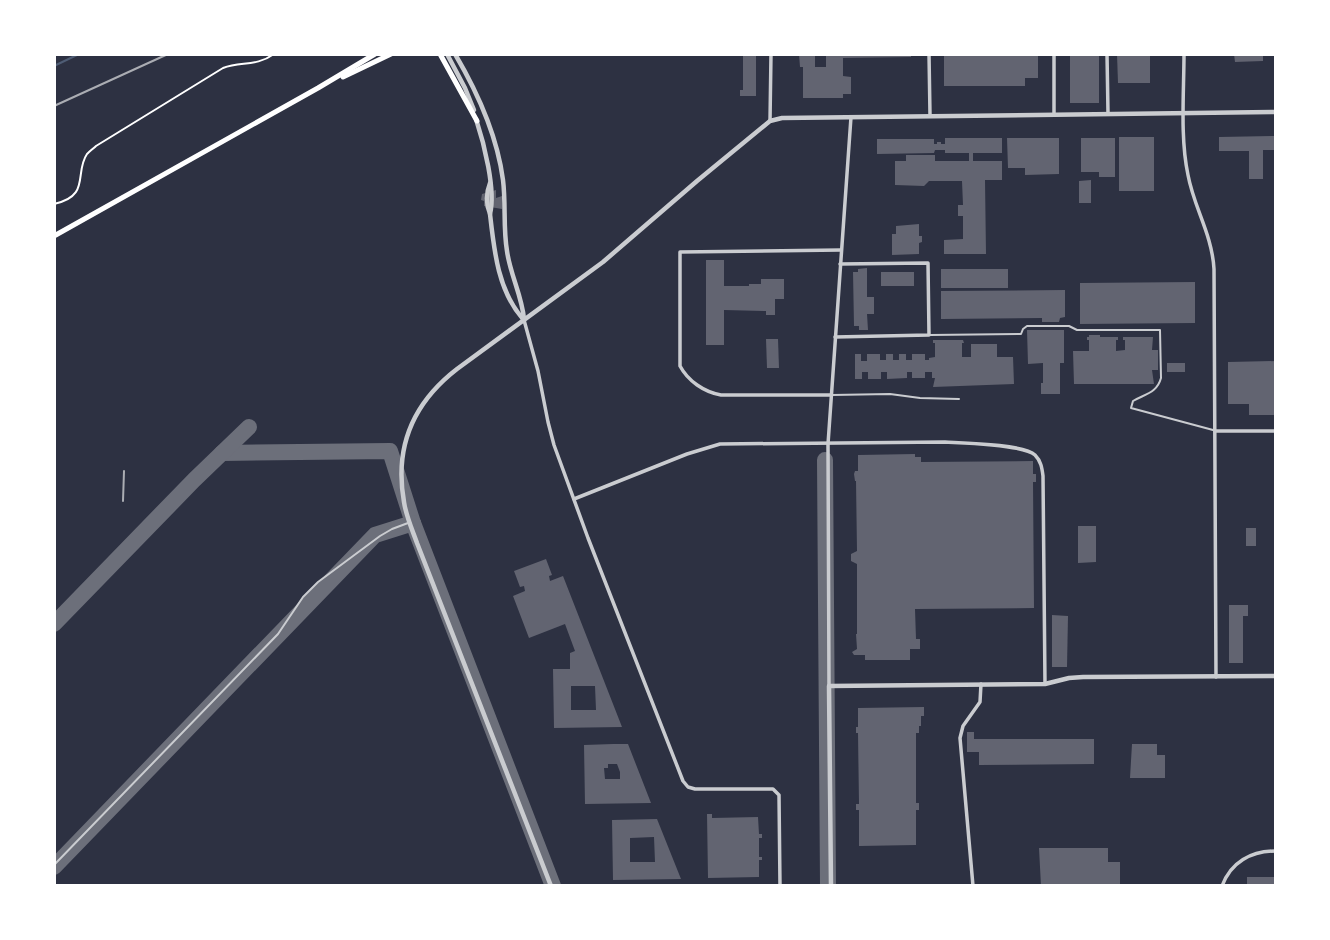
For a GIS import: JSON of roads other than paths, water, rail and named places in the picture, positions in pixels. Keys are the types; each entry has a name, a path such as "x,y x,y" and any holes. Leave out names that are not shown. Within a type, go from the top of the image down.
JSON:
{"main road":[{"path":"54,236 375,54"},
{"path":"318,88 391,54"},
{"path":"440,54 477,121"}],"street":[{"path":"447,54 465,88 486,156 490,183 487,202 498,268 514,309 524,320"},
{"path":"455,54 480,101 496,149 503,182 507,250 513,280 523,304 524,320 550,432 685,784 699,789 773,789 779,795 780,886"},
{"path":"771,54 771,121"},
{"path":"929,54 930,115"},
{"path":"1054,54 1054,114"},
{"path":"1107,54 1108,113"},
{"path":"1184,54 1187,173 1209,238 1213,261 1216,677"},
{"path":"551,886 404,502 401,464 406,439 415,416 437,385 616,253 697,181 771,121 782,118 930,115 1276,112"},
{"path":"831,886 828,444 851,117"},
{"path":"831,395 721,395 690,380 680,366 680,252 841,250"},
{"path":"835,337 929,335 928,263 840,264"},
{"path":"1214,431 1276,431"},
{"path":"574,499 687,454 731,443 957,443 1023,449 1037,456 1043,476 1045,684"},
{"path":"829,686 1045,684 1083,677 1276,676"},
{"path":"973,886 960,738 963,726 980,702 981,684"},
{"path":"1222,886 1230,871 1243,859 1257,852 1276,851"}],"lane":[{"path":"929,335 1021,334 1027,326 1069,326 1077,330 1160,330 1159,385 1156,390 1133,401 1131,408 1214,431"},
{"path":"831,395 890,394 959,399"},
{"path":"54,865 278,634 303,597 318,582 380,536 410,523"}],"waterway":[{"path":"54,66 79,54"}],"railway":[{"path":"54,106 168,54"},
{"path":"123,501 124,471"}]}
